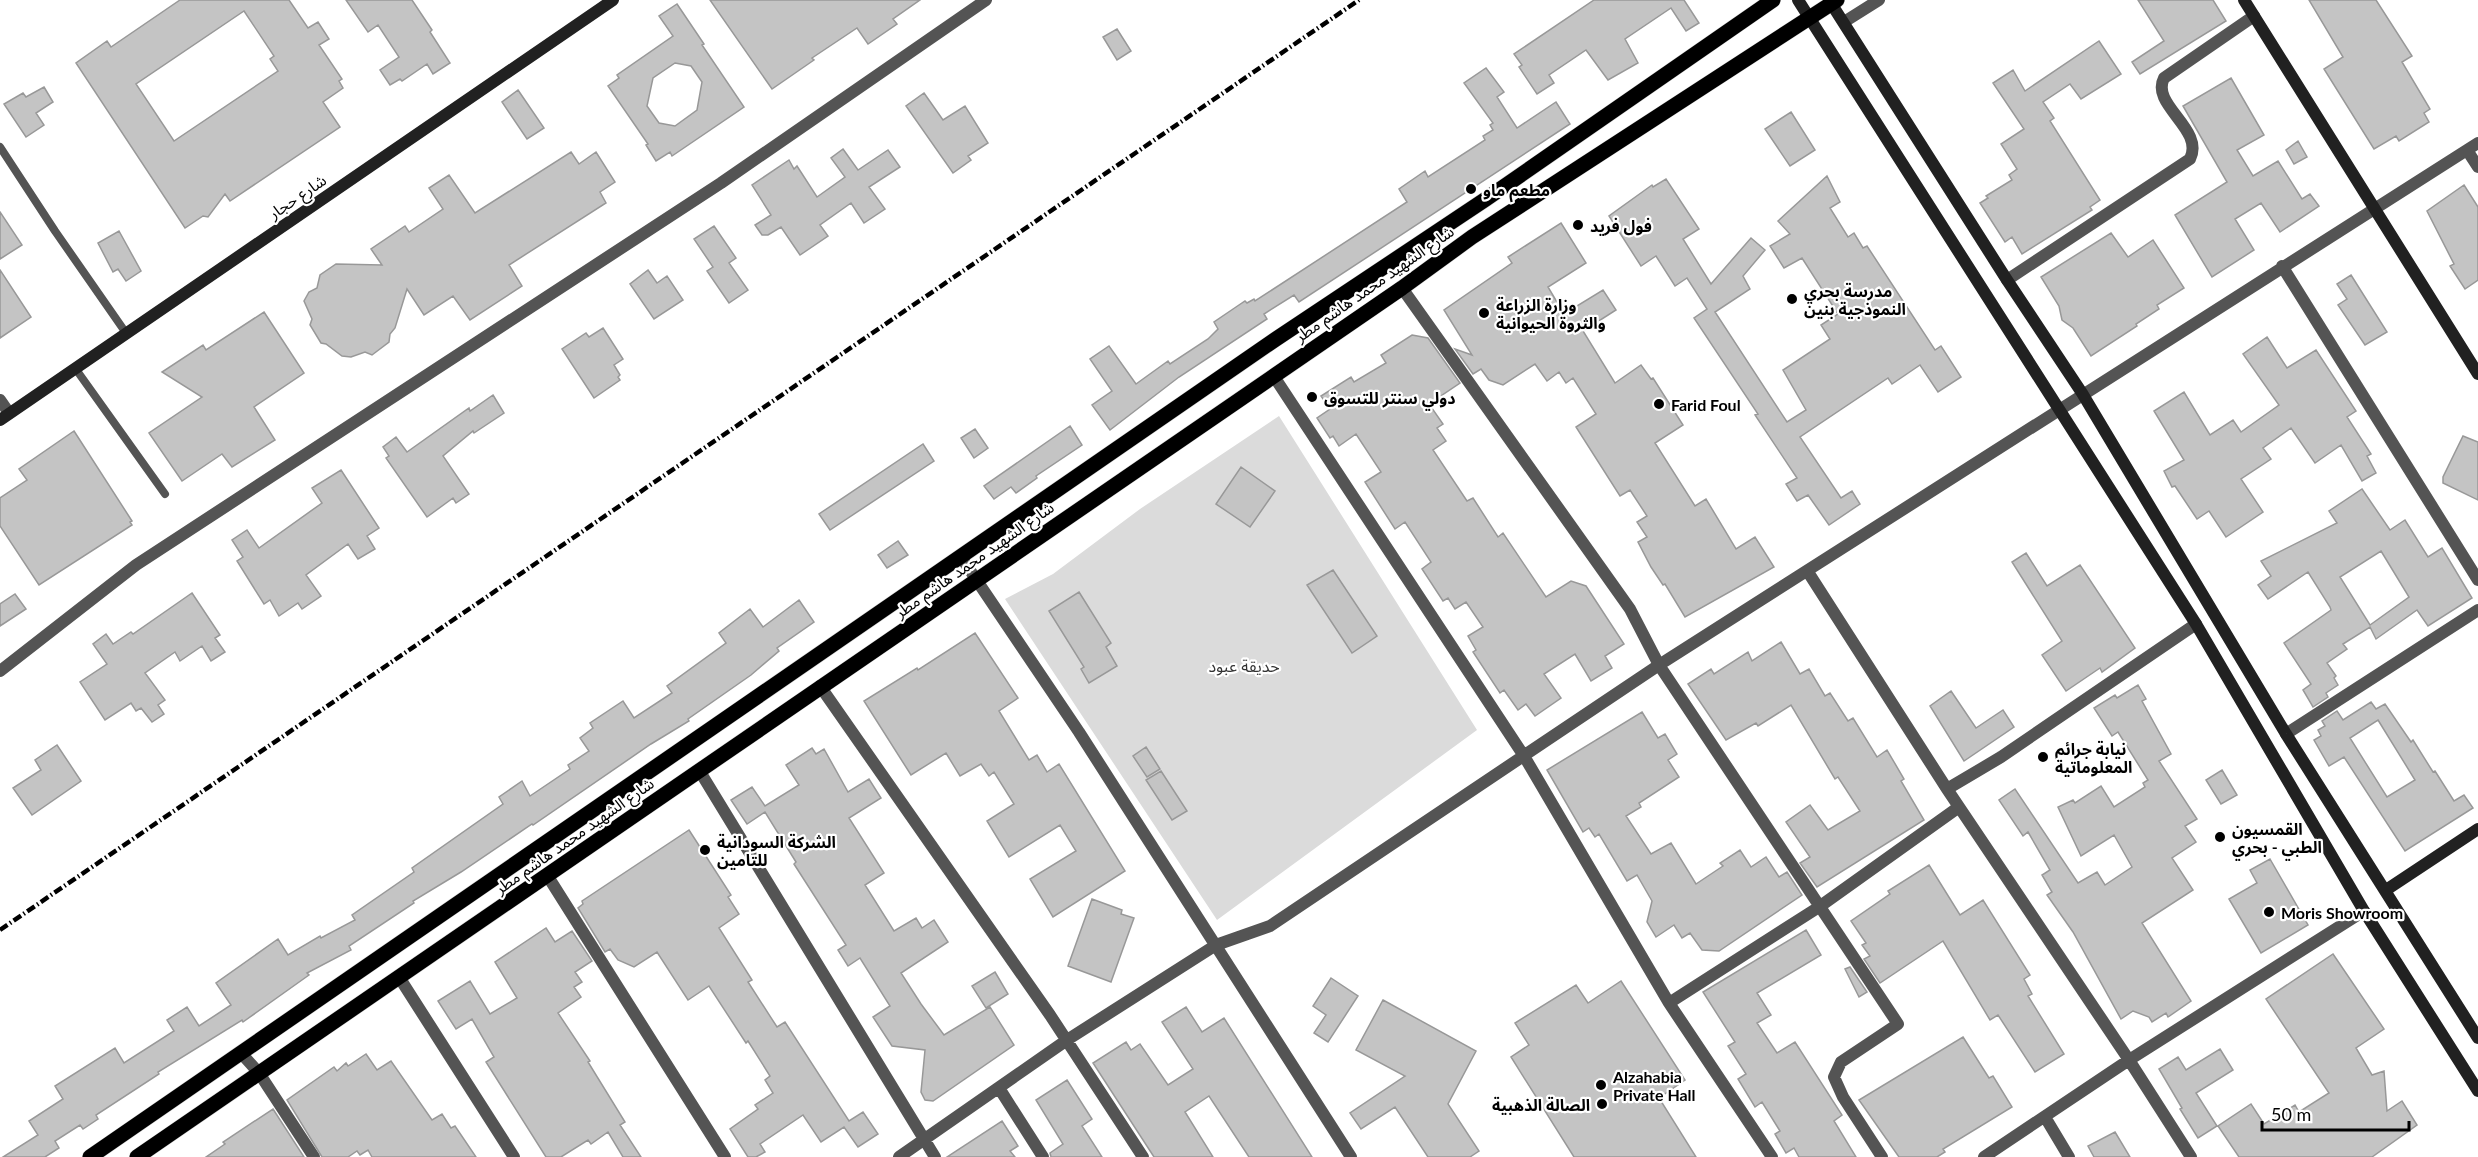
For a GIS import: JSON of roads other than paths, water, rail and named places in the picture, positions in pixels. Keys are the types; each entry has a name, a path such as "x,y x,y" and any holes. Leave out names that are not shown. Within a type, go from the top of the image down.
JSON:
{"main road":[{"name":"شارع الشهيد محمد هاشم مطر","path":"90,1157 1773,0"},
{"name":"شارع الشهيد محمد هاشم مطر","path":"137,1157 1402,288 1472,237 1811,18 1832,1"}],"street":[{"name":"شارع حجار","path":"5,416 613,0"},
{"path":"0,671 136,565 721,183 986,0"},
{"path":"1798,0 2196,624 2364,911 2478,1091"},
{"path":"1844,22 1879,0"},
{"path":"2244,0 2478,374"},
{"path":"1832,1 2007,280 2082,393 2286,734 2478,1038"},
{"path":"2007,280 2190,159 2194,151 2192,139 2162,94 2160,85 2164,78 2254,16"},
{"path":"899,1157 1067,1040 1216,945 1270,926 1659,665 1808,572 2082,393 2478,143"},
{"path":"2467,150 2478,167"},
{"path":"2282,266 2478,580"},
{"path":"1402,288 1630,609 1659,665 1898,1024 1841,1062 1834,1077 1843,1097 1882,1157"},
{"path":"1273,375 1524,756 1669,1003 1772,1157"},
{"path":"0,399 5,416"},
{"path":"961,557 1079,732 1351,1157"},
{"path":"1808,572 1947,789 2129,1060 2191,1157"},
{"path":"2286,734 2478,610"},
{"path":"1947,789 2001,757 2196,624"},
{"path":"820,686 1067,1040 1143,1157"},
{"path":"699,770 935,1157"},
{"path":"1669,1003 1819,907 1959,807"},
{"path":"2386,890 2478,829"},
{"path":"547,875 725,1157"},
{"path":"1984,1157 2129,1060 2364,911"},
{"path":"399,977 514,1157"},
{"path":"241,1053 259,1073 314,1157"},
{"path":"999,1088 1043,1157"},
{"path":"2045,1117 2069,1157"}],"lane":[{"path":"0,147 126,333"},
{"path":"75,368 165,494"}],"railway":[{"path":"0,930 1359,0"}],"place":[{"name":"مطعم ماو","path":"1471,189"},
{"name":"فول فريد","path":"1578,225"},
{"name":"مدرسة بحري النموذجية بنين","path":"1792,299"},
{"name":"وزارة الزراعة والثروة الحيوانية","path":"1484,313"},
{"name":"دولي سنتر للتسوق","path":"1312,397"},
{"name":"Farid Foul","path":"1659,404"},
{"name":"نيابة جرائم المعلوماتية","path":"2043,757"},
{"name":"القمسيون الطبي - بحري","path":"2220,837"},
{"name":"الشركة السودانية للتامين","path":"705,850"},
{"name":"Moris Showroom","path":"2269,912"},
{"name":"Alzahabia Private Hall","path":"1601,1085"},
{"name":"الصالة الذهبية","path":"1602,1104"}],"park label":[{"name":"حديقة عبود","path":"1244,665"}]}
